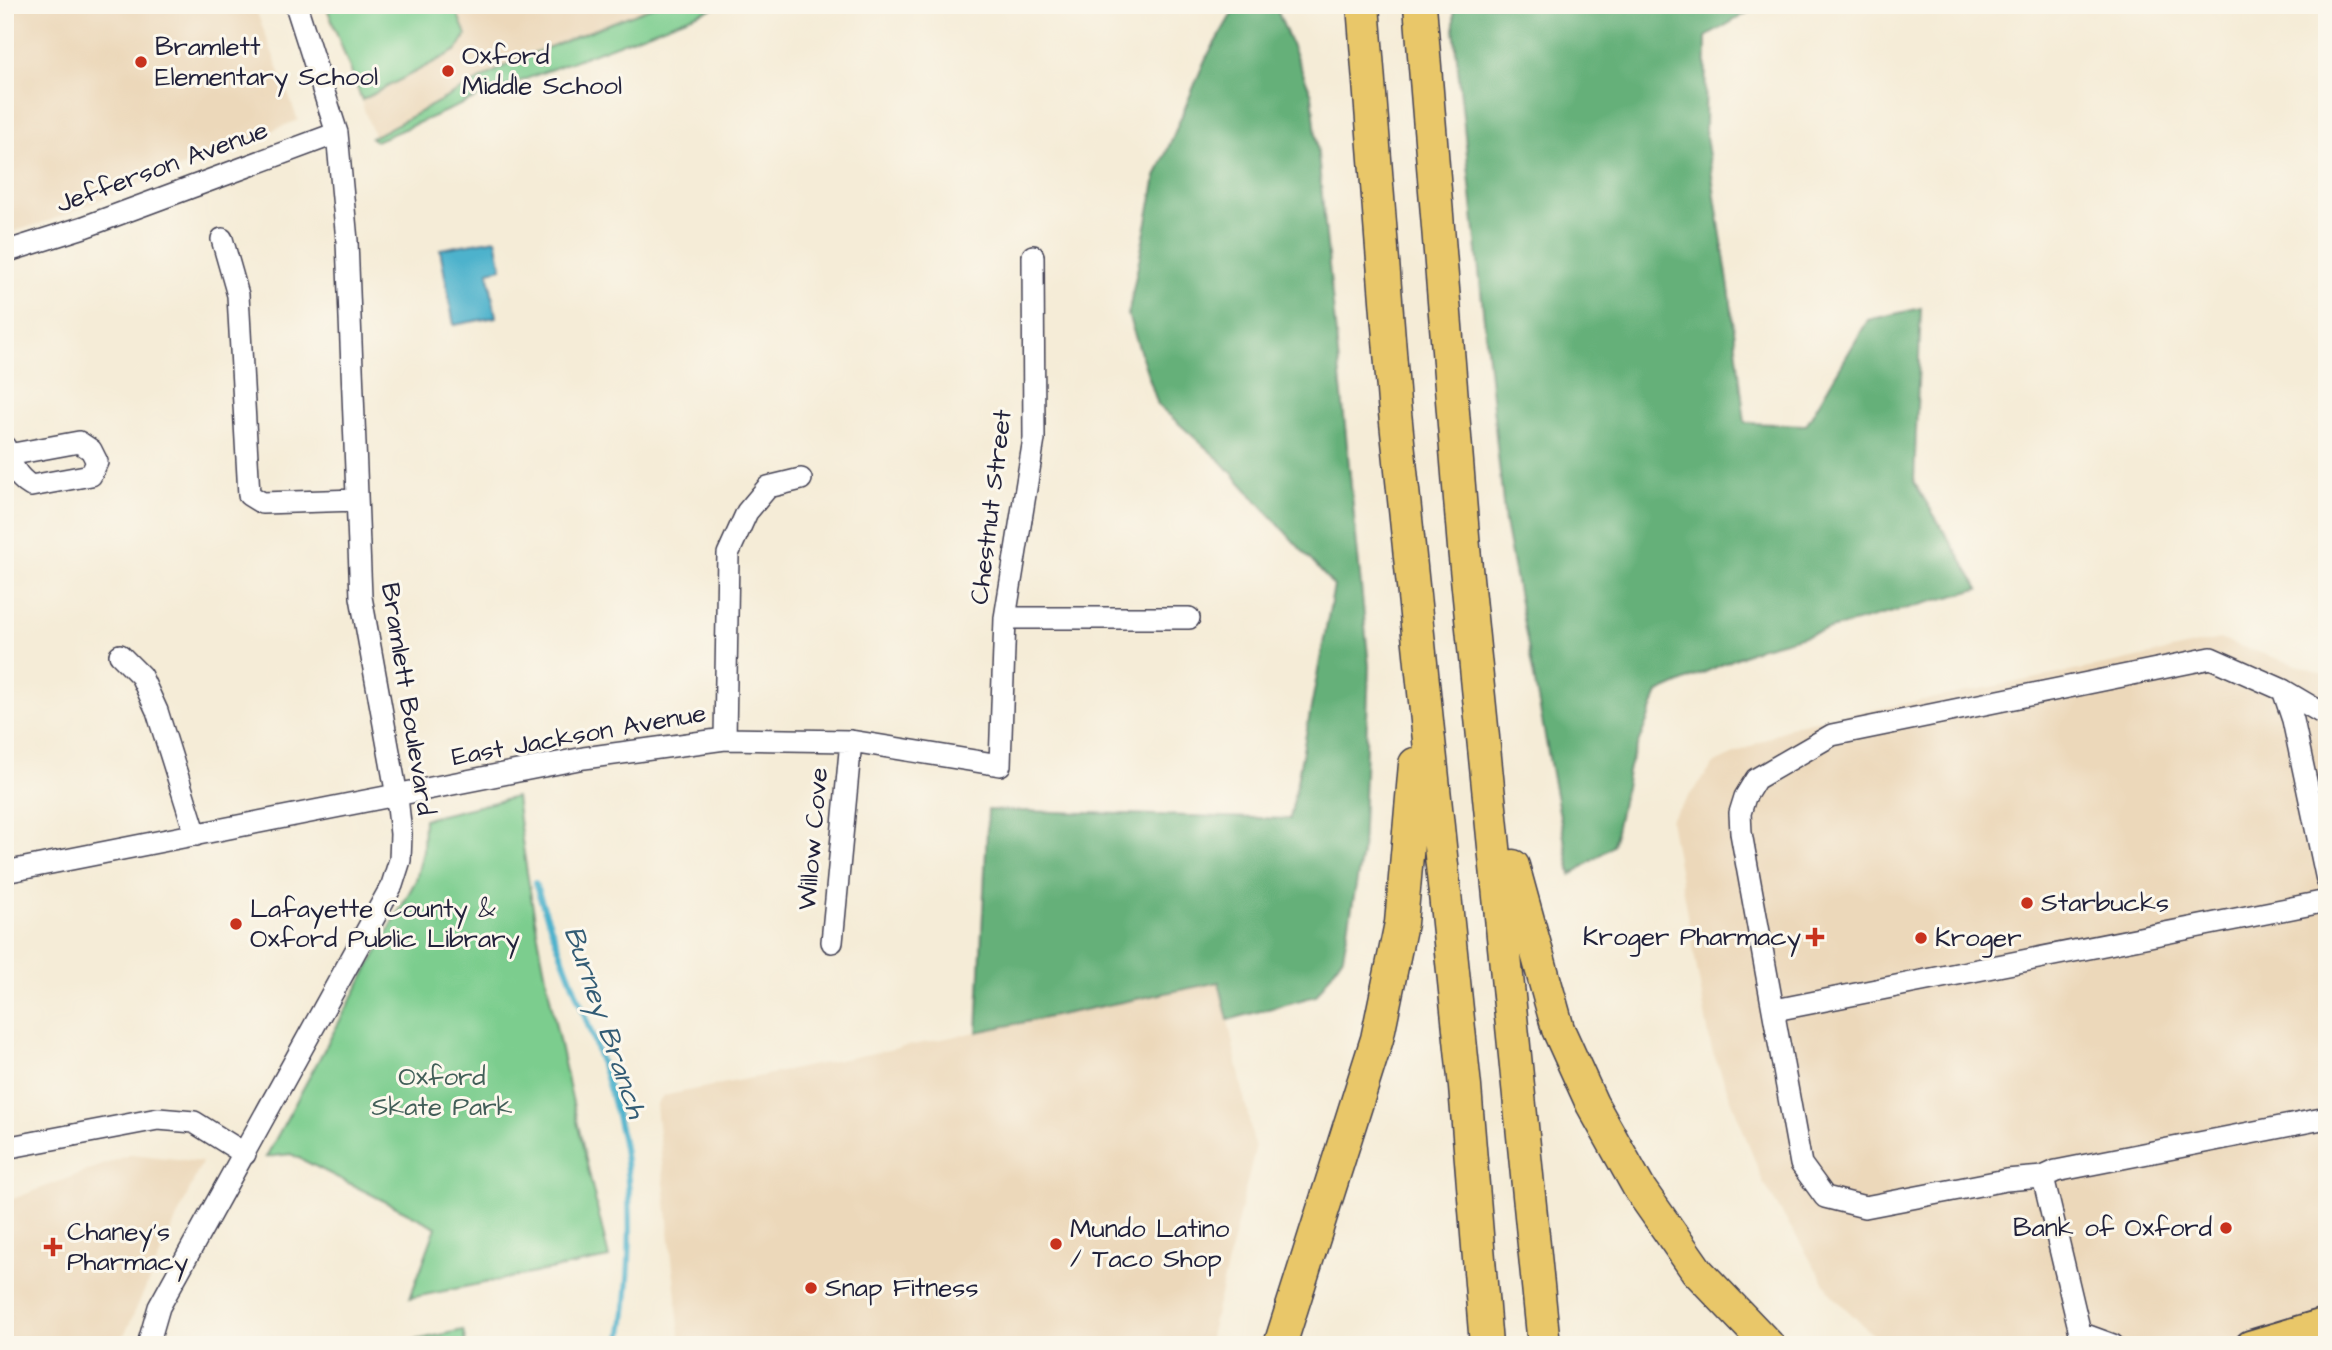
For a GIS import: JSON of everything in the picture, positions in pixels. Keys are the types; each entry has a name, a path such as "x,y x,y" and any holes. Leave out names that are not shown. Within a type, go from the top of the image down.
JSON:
{"highway":[{"path":"1363,5 1420,676 1465,1087 1486,1345"},
{"path":"1420,5 1463,534 1544,1345"},
{"path":"1280,1345 1377,1039 1402,923 1420,676"},
{"path":"1486,757 1536,959 1558,1029 1592,1104 1639,1188 1697,1271 1768,1345"}],"main road":[{"path":"2249,1345 2327,1322"}],"street":[{"name":"Bramlett Boulevard","path":"148,1345 159,1307 392,885 400,860 397,796 361,597 347,241 337,133 296,5"},
{"name":"Jefferson Avenue","path":"5,253 84,227 337,133"},
{"path":"222,239 238,295 249,495 262,503 357,500"},
{"name":"Chestnut Street","path":"1000,765 1005,618 1034,439 1033,256"},
{"path":"725,738 728,554 747,512 768,488 801,479"},
{"path":"1005,618 1189,618"},
{"path":"120,655 141,676 157,711 196,835"},
{"path":"2327,716 2283,690 2211,658 1832,735 1756,779 1745,797 1740,813 1741,833 1801,1164 1825,1197 1865,1207 2007,1180 2043,1177 2056,1171 2327,1118"},
{"path":"2283,690 2293,720 2327,880"},
{"name":"East Jackson Avenue","path":"5,872 584,758 725,738 851,741 1000,765"},
{"name":"Willow Cove","path":"832,942 851,741"},
{"path":"1774,1010 2327,901"},
{"path":"5,1148 158,1119 194,1122 245,1154"},
{"path":"2043,1177 2083,1339 2113,1345"}],"shaded area":[{"name":"Bramlett Elementary School","path":"5,5 254,5 298,120 49,221 5,234"},
{"name":"Oxford Middle School","path":"324,5 721,5 481,96 376,141"},
{"path":"2219,639 2327,675 2327,1345 1883,1345 1832,1295 1763,1182 1711,1047 1670,820 1715,763 1796,725 2120,662"},
{"path":"1220,982 1255,1149 1208,1345 681,1345 656,1106 663,1096"},
{"path":"132,1154 202,1162 120,1345 5,1345 5,1202"}],"green space":[{"path":"326,5 454,5 466,35 457,50 362,100"},
{"path":"657,5 721,5 481,96 376,141 371,138 516,60"},
{"path":"1237,5 1275,5 1312,95 1369,666 1362,853 1343,956 1316,996 1228,1020 1219,982 977,1032 988,810 1290,819 1334,586 1222,462 1158,405 1128,315 1156,177 1205,60"},
{"path":"1454,5 1760,5 1706,37 1705,130 1730,295 1745,423 1806,425 1868,320 1921,308 1914,482 1979,589 1759,648 1658,693 1629,767 1613,846 1571,875 1505,523 1454,29"},
{"name":"Oxford Skate Park","path":"516,797 545,971 609,1258 410,1298 436,1227 291,1154 266,1157 416,880 423,851 424,819"},
{"path":"463,1330 466,1345 393,1345"}],"water":[{"path":"496,239 502,268 488,271 496,317 454,325 440,249"}],"waterway":[{"name":"Burney Branch","path":"535,883 594,1040 622,1137 626,1160 630,1241 627,1295 620,1345"}],"place":[{"name":"Bramlett Elementary School","path":"141,62"},
{"name":"Oxford Middle School","path":"448,71"},
{"name":"Starbucks","path":"2027,903"},
{"name":"Lafayette County & Oxford Public Library","path":"236,924"},
{"name":"Kroger Pharmacy","path":"1815,937"},
{"name":"Kroger","path":"1921,938"},
{"name":"Bank of Oxford","path":"2226,1228"},
{"name":"Mundo Latino / Taco Shop","path":"1056,1244"},
{"name":"Chaney's Pharmacy","path":"53,1247"},
{"name":"Snap Fitness","path":"811,1288"}]}
